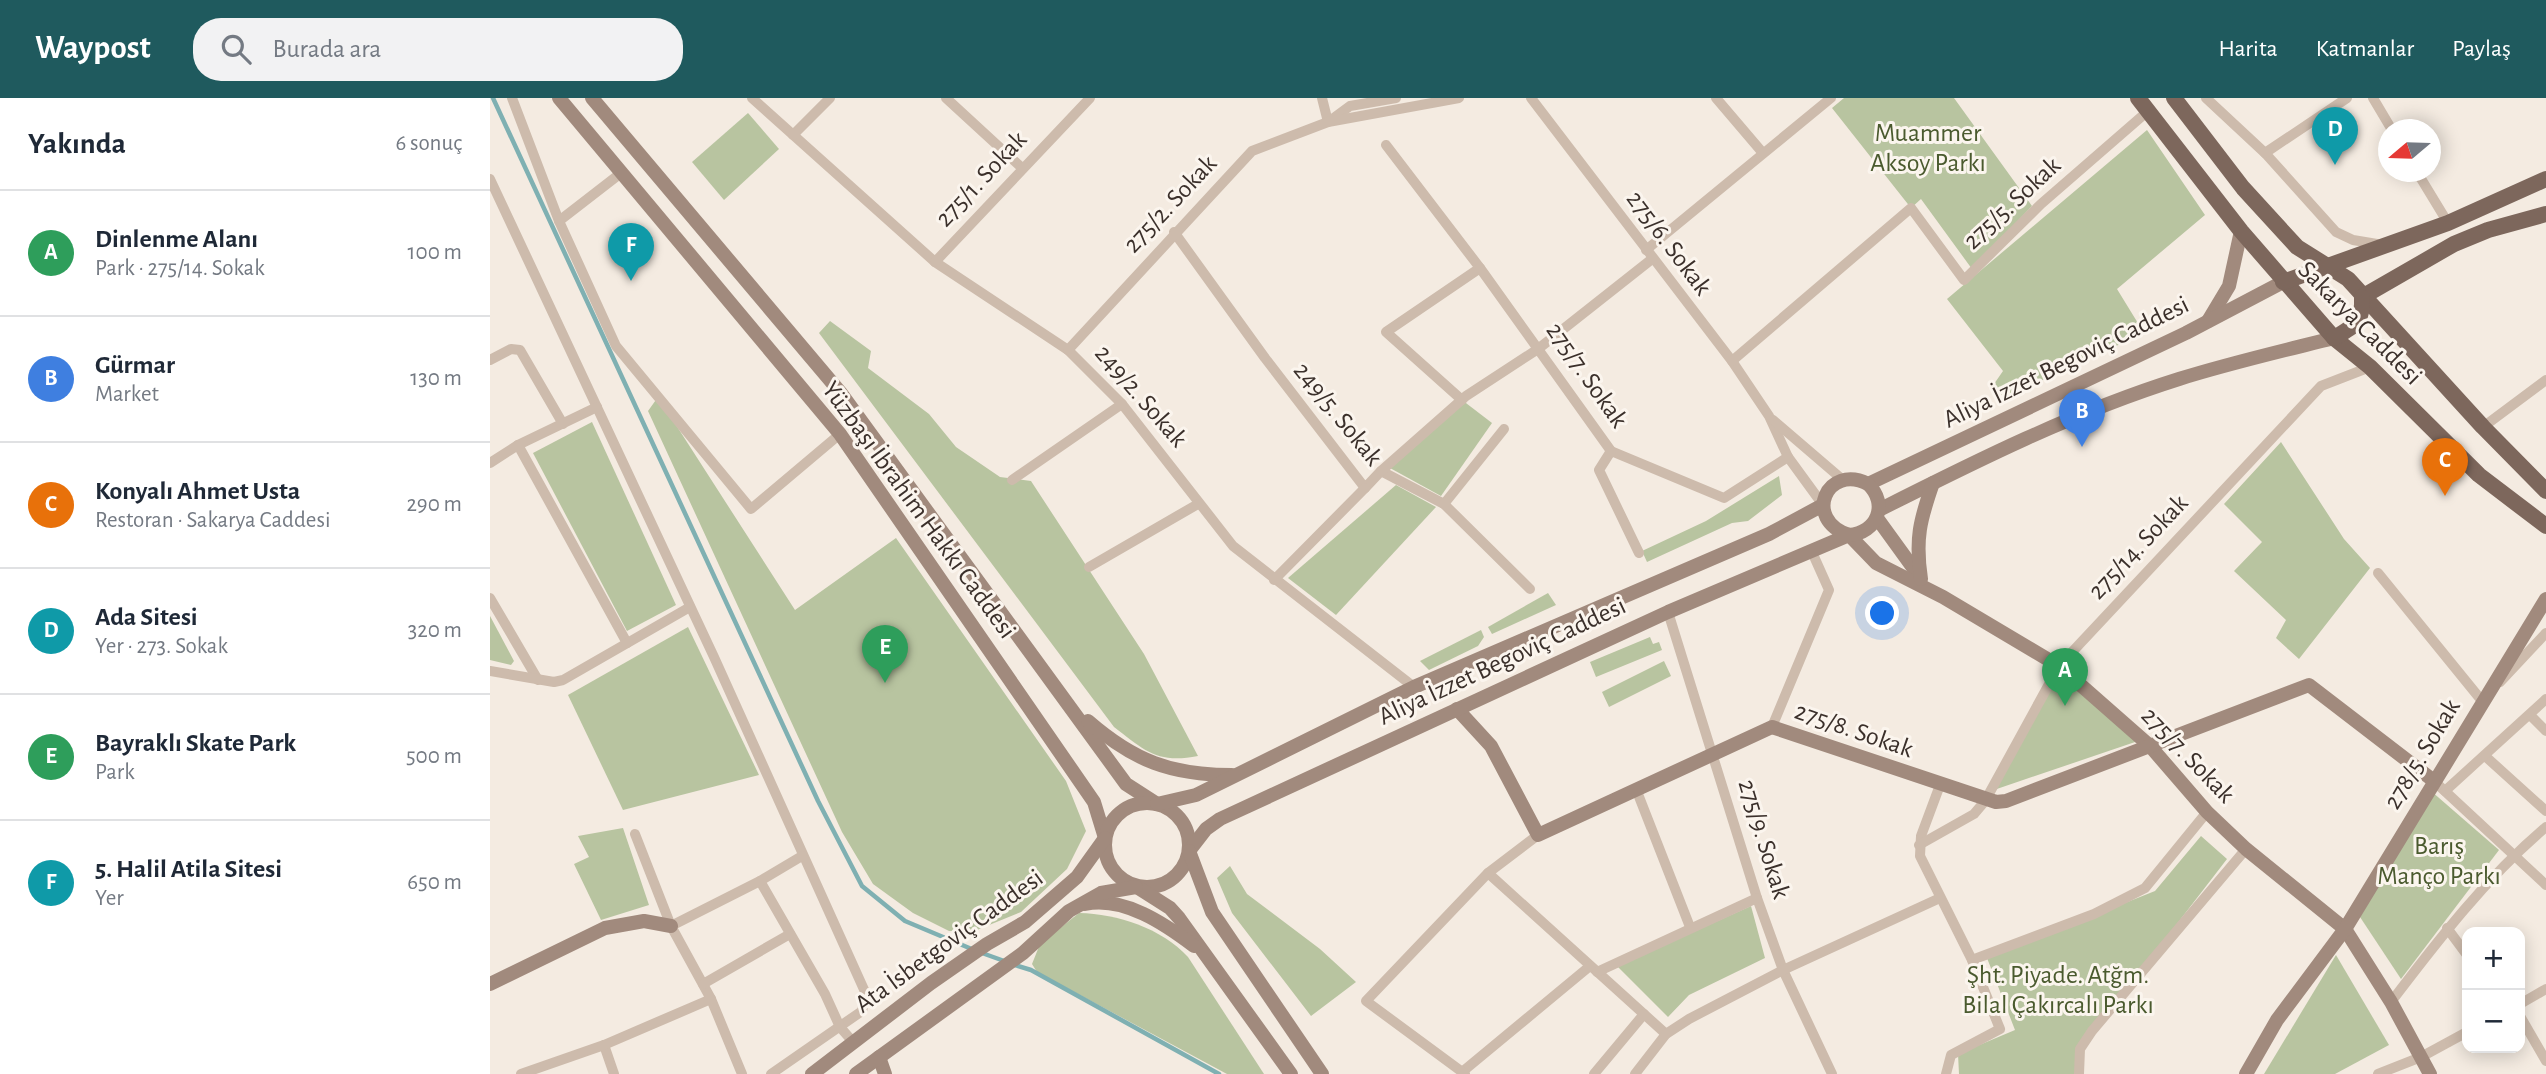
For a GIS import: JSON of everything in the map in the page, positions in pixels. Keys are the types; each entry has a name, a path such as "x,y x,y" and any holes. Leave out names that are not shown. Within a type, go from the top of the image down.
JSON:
{"main road":[{"name":"Yüzbaşı İbrahim Hakkı Caddesi","path":"559,98 841,434 1094,802 1105,838"},
{"name":"Yüzbaşı İbrahim Hakkı Caddesi","path":"592,98 840,391 1126,784 1157,804"},
{"name":"Sakarya Caddesi","path":"2174,98 2243,188 2297,247 2348,279 2483,427 2546,491"},
{"name":"Sakarya Caddesi","path":"2143,105 2241,231 2334,338 2370,367 2479,475 2546,526"},
{"path":"2283,282 2448,223 2546,179"},
{"path":"2334,338 2355,326 2363,314 2362,297 2454,244 2488,230 2546,214"},
{"path":"2208,321 2229,286 2241,231"},
{"name":"Aliya İzzet Begoviç Caddesi","path":"1868,484 2208,321 2283,282"},
{"name":"Aliya İzzet Begoviç Caddesi","path":"1189,851 1206,829 1220,819 1668,612 1849,535 1866,531 1878,514 1933,483 2033,435 2179,379 2334,338"},
{"path":"1843,480 1851,479 1868,484 1877,495 1878,514 1924,584"},
{"name":"Aliya İzzet Begoviç Caddesi","path":"1157,804 1196,795 1414,687 1769,534 1823,505 1829,489 1843,480"},
{"path":"1924,584 1917,547 1919,523 1933,483"},
{"path":"1823,505 1830,525 1849,535"},
{"name":"275/7. Sokak","path":"1849,535 1876,563 1924,584 2059,666 2150,746 2207,812 2246,849 2344,929 2391,1002 2430,1074"},
{"name":"278/5. Sokak","path":"2246,1074 2277,1020 2344,929 2439,786 2483,701 2546,600"},
{"name":"275/8. Sokak","path":"1538,835 1772,727 1986,801 2007,800 2309,685 2439,786"},
{"path":"1071,706 1122,748 1152,764 1186,772 1237,775"},
{"path":"1457,709 1491,746 1538,835"},
{"path":"1136,887 1151,888 1170,880 1185,865 1189,851 1189,839 1178,816 1157,804 1143,803 1124,810 1109,825 1105,838 1108,863 1115,874 1136,887 1170,908 1291,1074"},
{"name":"Ata İsbetgoviç Caddesi","path":"812,1074 930,983 1025,922 1066,886 1105,838"},
{"path":"1189,851 1212,912 1322,1074"},
{"name":"Ata İsbetgoviç Caddesi","path":"856,1074 1023,953 1077,906 1101,892 1136,887"},
{"path":"1077,906 1090,903 1115,905 1156,919 1210,961"},
{"path":"490,984 605,928 644,921 671,926"},
{"path":"879,1057 885,1074"}],"street":[{"path":"512,98 559,221 616,346 751,509 841,434"},
{"path":"756,102 769,98"},
{"path":"793,135 830,98"},
{"path":"946,98 1022,168"},
{"name":"275/1. Sokak","path":"935,262 1090,98"},
{"path":"1322,98 1328,122"},
{"name":"275/2. Sokak","path":"1328,122 1348,102 1396,98"},
{"name":"275/2. Sokak","path":"1068,350 1174,232 1252,151 1328,122 1459,98"},
{"name":"275/6. Sokak","path":"1531,98 1732,361 1769,416 1788,457 1823,505"},
{"path":"1716,98 1762,152"},
{"path":"1381,471 1462,400 1538,349 1649,255 1762,152 1831,98"},
{"path":"2206,98 2265,153 2336,232 2353,240 2385,245"},
{"path":"2265,153 2347,98"},
{"path":"2373,98 2385,119"},
{"name":"249/2. Sokak","path":"756,102 935,262 1068,350 1122,404 1198,504 1233,545 1274,580 1414,687"},
{"path":"1348,102 1354,118"},
{"name":"275/5. Sokak","path":"1732,361 1911,208 1964,280 2143,105"},
{"name":"275/7. Sokak","path":"1386,145 1480,268 1611,451 1724,498 1788,457"},
{"path":"559,221 621,173"},
{"path":"490,179 690,607 866,994 862,1011 771,1074"},
{"path":"2423,182 2448,223"},
{"name":"249/5. Sokak","path":"1174,232 1265,358 1365,488 1381,471 1444,504 1530,589"},
{"path":"1462,400 1386,332 1480,268"},
{"path":"490,360 511,349 520,350 563,424"},
{"name":"275/14. Sokak","path":"1986,801 2059,666 2321,386 2370,367"},
{"path":"2483,427 2546,380"},
{"path":"1012,480 1122,404"},
{"path":"490,463 518,445 597,407"},
{"name":"275/6. Sokak","path":"1769,416 1843,480"},
{"path":"1444,504 1504,429"},
{"path":"518,445 627,643"},
{"path":"1611,451 1599,470 1639,553"},
{"path":"1274,580 1365,488"},
{"path":"1089,567 1198,504"},
{"path":"1772,727 1829,590 1812,552"},
{"path":"2378,573 2483,701 2546,633"},
{"path":"490,598 538,680"},
{"path":"490,671 538,680 563,680 690,607"},
{"name":"275/9. Sokak","path":"1668,612 1757,898 1783,970 1832,1074"},
{"name":"278/5. Sokak","path":"2439,786 2485,755 2546,699"},
{"path":"2529,715 2546,731"},
{"path":"2485,755 2546,811"},
{"path":"1940,785 1919,845 1920,856 1972,960 2000,1029 1951,1055 1946,1074"},
{"path":"2439,786 2546,885"},
{"path":"1636,789 1690,927"},
{"path":"1919,845 1965,820 1986,801"},
{"path":"1972,960 2094,914 2145,888 2207,812"},
{"path":"2391,1002 2447,928 2514,855 2546,827"},
{"path":"635,834 671,926 711,999 742,1074"},
{"name":"275/8. Sokak","path":"1464,1073 1366,1001 1488,873 1538,835"},
{"path":"2079,1074 2080,1049 2092,1031 2246,849"},
{"path":"671,926 760,881 802,856"},
{"path":"1488,873 1666,1034"},
{"path":"760,881 840,1027 853,1042"},
{"path":"1464,1073 1593,969 1757,898"},
{"path":"1635,1074 1666,1034 1783,970 1940,898"},
{"path":"2447,928 2462,948"},
{"path":"703,984 790,934"},
{"path":"2525,1001 2546,989"},
{"path":"521,1074 604,1045 711,999"},
{"path":"1594,1074 1644,1014"},
{"path":"2525,1025 2546,1061"},
{"path":"2378,1074 2421,1057 2462,1035"},
{"path":"604,1045 614,1074"}],"green space":[{"name":"Muammer Aksoy Parkı","path":"1844,98 1954,98 2032,206 1972,269 1921,199 1911,208 1832,108"},
{"path":"748,113 779,149 724,200 692,162"},
{"path":"2147,130 2205,215 2117,289 2144,333 2004,398 1994,384 2003,371 1947,299"},
{"path":"830,321 871,351 868,368 929,414 956,447 1000,477 1031,481 1144,654 1198,756 1172,758 1153,754 1114,727 819,333"},
{"path":"658,397 795,610 896,538 1066,781 1086,831 1067,869 1021,912 972,932 949,931 913,913 873,884 842,832 648,411"},
{"path":"1462,400 1492,423 1441,496 1390,468"},
{"path":"592,422 676,605 627,631 533,453"},
{"path":"2281,442 2344,539 2370,568 2299,659 2276,638 2286,620 2234,571 2262,542 2224,504"},
{"path":"1779,476 1782,495 1748,521 1732,523 1647,562 1642,551 1706,521"},
{"path":"1396,485 1436,507 1336,615 1288,578"},
{"path":"1548,593 1556,605 1492,634 1488,627"},
{"path":"490,616 514,661 511,665 490,660"},
{"path":"688,627 759,775 623,810 568,695"},
{"path":"1481,630 1484,637 1478,646 1429,670 1420,661"},
{"path":"1650,637 1653,644 1659,642 1662,650 1596,677 1590,662"},
{"path":"1664,661 1671,676 1609,707 1602,692"},
{"path":"2054,671 2138,741 1988,792"},
{"name":"Barış Manço Parkı","path":"2431,791 2499,850 2401,979 2360,917"},
{"path":"623,828 649,905 601,920 574,864 589,857 578,836"},
{"name":"Şht. Piyade. Atğm. Bilal Çakırcalı Parkı","path":"2201,836 2227,859 2082,1047 2075,1074 1959,1074 1958,1054 2015,1030 1987,958 2155,891"},
{"path":"1230,866 1247,894 1320,949 1356,982 1311,1016 1232,913 1217,878"},
{"path":"1751,906 1765,958 1689,995 1668,1017 1617,966"},
{"path":"1079,913 1109,916 1138,924 1177,947 1188,957 1264,1074 1227,1074 1037,972 1032,964 1040,944"},
{"name":"Barış Manço Parkı","path":"2336,955 2389,1045 2335,1074 2264,1074"}],"waterway":[{"path":"493,98 818,801 862,886 905,921 974,950"},
{"path":"982,953 1007,962"},
{"path":"1015,965 1031,970 1219,1074"}],"place":[{"name":"Ada Sitesi","path":"2335,165"},
{"name":"5. Halil Atila Sitesi","path":"631,281"},
{"name":"Gürmar","path":"2082,447"},
{"name":"Konyalı Ahmet Usta","path":"2445,496"},
{"name":"Bayraklı Skate Park","path":"885,683"},
{"name":"Dinlenme Alanı","path":"2065,706"}]}
